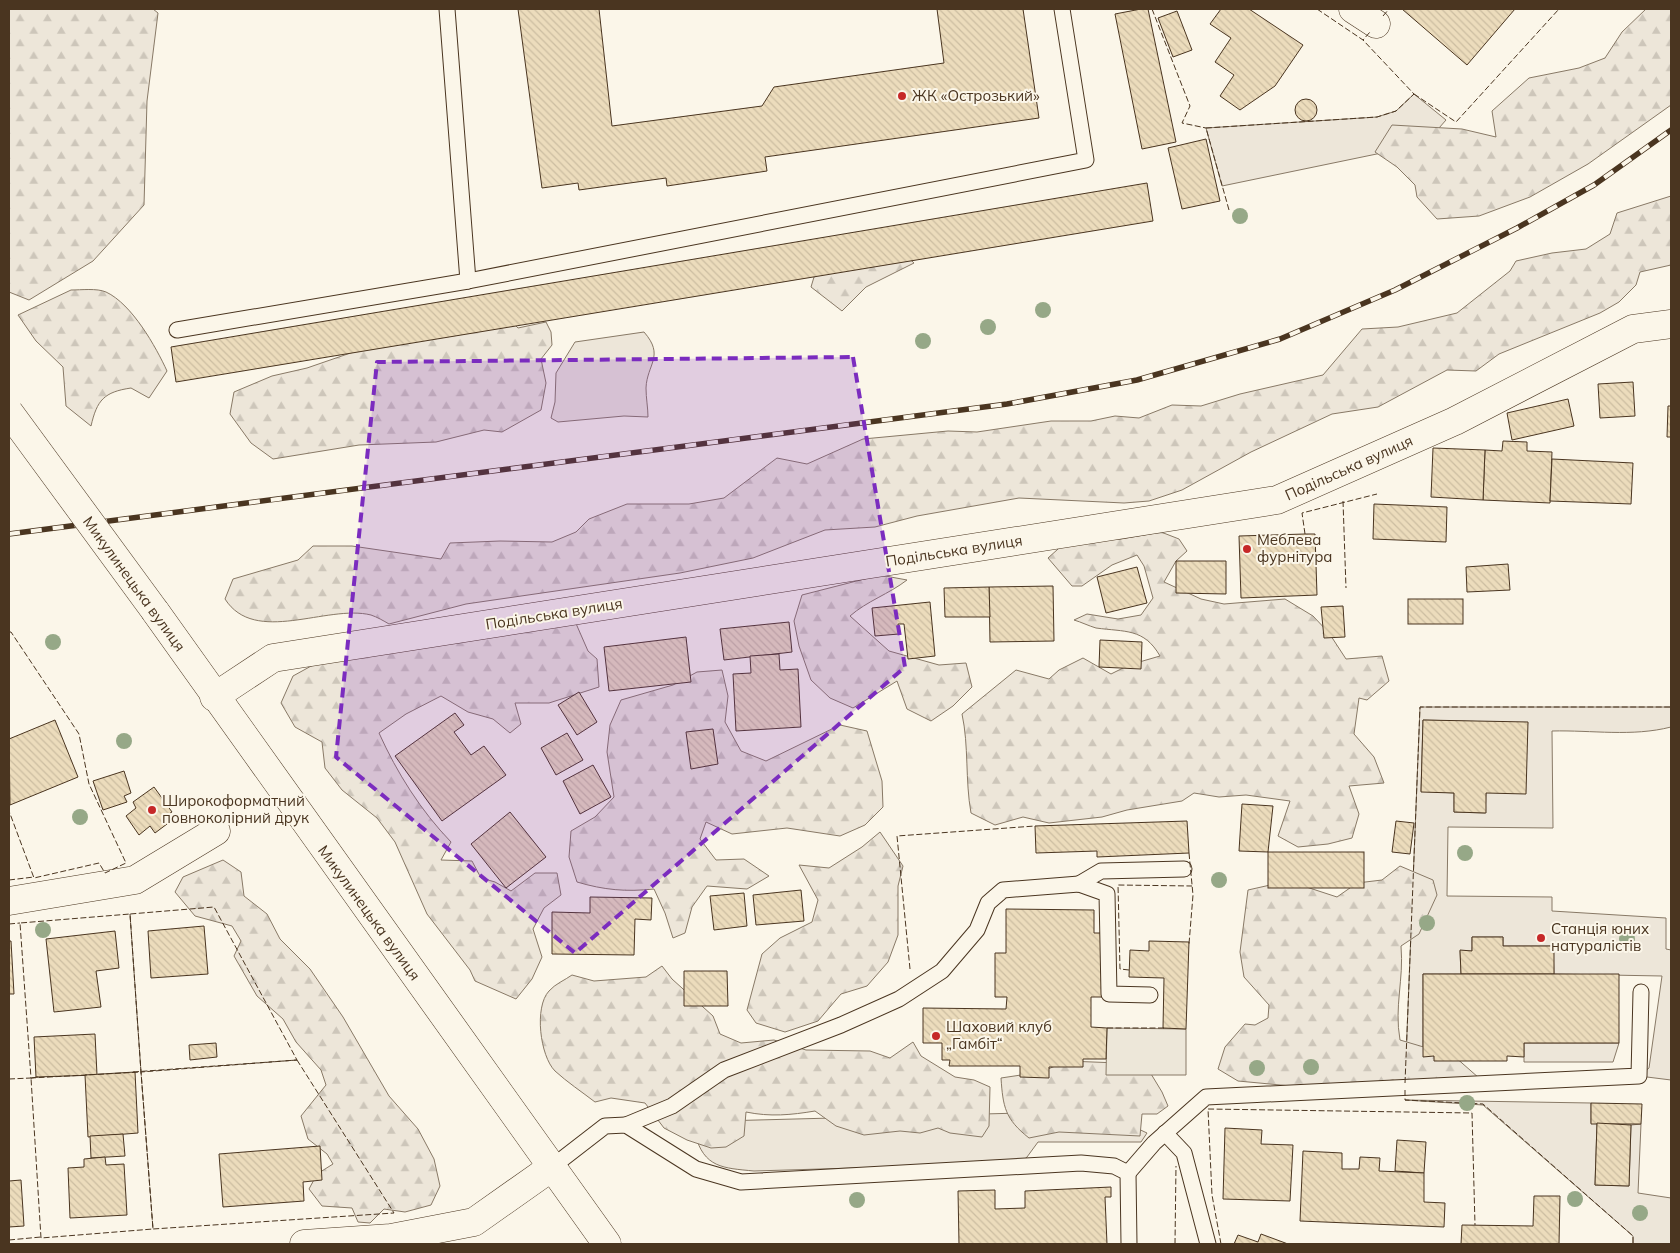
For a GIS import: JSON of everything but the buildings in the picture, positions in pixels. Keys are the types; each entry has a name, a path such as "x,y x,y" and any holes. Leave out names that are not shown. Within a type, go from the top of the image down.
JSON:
{"street":[{"path":"1353,9 1376,24"},
{"name":"Подільська вулиця","path":"214,697 273,658 1277,500 1455,421 1633,329 1671,324"},
{"name":"Микулинецька вулиця","path":"9,412 154,611 607,1244"},
{"path":"9,901 135,880 216,831"},
{"path":"304,1244 391,1238 474,1222 552,1167"}],"lane":[{"path":"447,9 468,281"},
{"path":"177,330 468,281 1086,160 1062,9"},
{"path":"1079,884 1101,871 1184,869"},
{"path":"552,1167 605,1126 626,1125 672,1106 724,1070 840,1025 899,999 942,971 977,930 988,903 1003,890 1079,884 1106,894 1109,994 1150,995"},
{"path":"1128,1244 1128,1173 1165,1133 1206,1097 1639,1076 1640,992"},
{"path":"626,1125 696,1169 741,1182 1081,1163 1114,1166 1128,1173"},
{"path":"1165,1133 1184,1153 1208,1244"}],"highlighted area":[{"path":"853,357 905,667 575,953 336,757 377,362"}],"green space":[{"path":"9,9 153,9 158,13 147,101 144,205 93,261 29,300 9,292"},
{"path":"1646,9 1671,9 1671,105 1588,164 1530,197 1479,216 1437,219 1417,197 1415,185 1397,167 1375,152 1392,125 1462,129 1496,137 1492,111 1529,78 1579,68 1605,58 1622,32"},
{"path":"1414,94 1446,120 1425,144 1222,186 1206,128 1377,117 1396,111"},
{"path":"1671,196 1671,265 1640,272 1636,285 1619,302 1600,313 1499,354 1476,371 1447,370 1378,407 1332,414 1251,452 1182,490 1149,501 1124,503 1019,498 917,516 875,527 825,530 753,558 680,573 466,604 389,624 371,615 353,613 273,622 254,620 238,613 225,599 233,579 298,560 313,546 352,546 441,559 450,543 500,541 552,542 576,532 589,519 627,504 689,504 724,498 777,458 807,464 863,439 948,431 977,432 1051,421 1091,421 1115,416 1139,418 1172,405 1201,406 1240,394 1323,375 1362,329 1398,327 1457,313 1510,271 1516,261 1552,253 1586,249 1610,234 1617,213"},
{"path":"897,247 914,263 866,287 842,311 811,287 814,277 829,268"},
{"path":"71,290 98,290 116,298 142,327 167,371 149,398 131,388 108,395 99,404 91,426 66,406 63,367 36,341 18,315"},
{"path":"503,313 518,328 546,322 551,332 552,345 541,359 546,383 541,410 502,432 484,430 436,442 359,445 273,459 251,443 230,414 234,392 272,376 307,368 391,339"},
{"path":"644,332 650,340 654,354 646,388 648,417 624,416 558,422 551,418 555,402 556,373 575,342"},
{"path":"1161,532 1179,539 1187,551 1176,561 1164,582 1201,599 1224,604 1285,599 1313,616 1329,633 1346,659 1382,656 1389,681 1367,700 1359,698 1354,734 1374,757 1384,783 1349,786 1359,814 1352,838 1328,844 1298,847 1278,836 1290,801 1246,795 1219,797 1194,793 1182,801 1127,810 1102,817 1049,823 1023,817 995,825 971,813 966,738 962,714 1016,670 1049,679 1059,670 1083,658 1111,674 1129,665 1160,656 1147,640 1133,633 1096,628 1074,620 1087,614 1118,619 1141,615 1153,598 1144,566 1137,555 1112,565 1082,586 1072,586 1048,558 1067,541 1121,539"},
{"path":"880,575 907,580 850,616 889,651 939,665 966,663 972,687 953,706 931,721 907,709 897,681 853,708 830,698 811,680 799,646 794,621 802,595"},
{"path":"574,619 588,651 597,659 599,687 549,703 515,703 521,724 510,733 493,719 468,712 441,696 406,714 379,733 411,791 430,818 451,842 441,860 472,861 481,878 495,882 511,891 535,873 557,873 561,895 544,908 533,929 542,957 532,979 516,999 475,981 470,970 427,914 395,842 377,818 342,790 325,768 322,742 295,727 281,703 293,676 313,665"},
{"path":"722,670 728,696 725,722 741,751 766,761 840,725 867,731 882,781 883,807 865,825 840,836 787,828 732,834 706,822 700,839 716,860 744,859 769,876 747,889 707,886 692,907 685,933 673,938 665,913 654,889 615,890 577,882 569,857 571,831 595,817 614,797 607,752 610,725 621,700 673,685 697,672"},
{"path":"1420,707 1671,707 1671,727 1642,732 1552,731 1553,828 1448,827 1447,896 1552,897 1552,911 1666,918 1666,949 1671,950 1671,1080 1639,1076 1649,1068 1662,976 1554,974 1553,946 1503,946 1503,937 1472,937 1472,951 1460,951 1461,974 1423,974 1423,1057 1406,1057","holes":["1423,720 1528,723 1486,793 1485,813 1454,812 1454,793 1421,791"]},
{"path":"880,832 903,866 898,886 898,935 888,962 867,986 841,994 818,1021 785,1032 756,1023 747,1010 762,954 780,938 812,922 818,900 799,865 829,868 862,847"},
{"path":"223,860 241,872 244,896 267,914 280,939 310,969 343,1017 389,1096 418,1129 434,1159 440,1186 431,1205 405,1212 384,1209 370,1223 358,1222 352,1208 322,1206 309,1189 317,1174 333,1164 327,1154 308,1139 301,1116 326,1085 321,1070 296,1042 283,1019 257,996 234,956 241,941 232,926 195,916 175,892 183,877"},
{"path":"1400,866 1433,880 1437,895 1419,934 1401,946 1402,958 1398,1004 1400,1040 1454,1056 1479,1078 1427,1090 1393,1080 1374,1083 1291,1086 1238,1081 1218,1069 1225,1047 1245,1024 1255,1025 1268,1018 1269,1005 1244,977 1240,952 1248,890 1288,881 1337,897 1357,883 1382,880"},
{"path":"662,966 672,979 713,1016 720,1034 741,1043 774,1040 806,1050 870,1051 890,1058 913,1042 921,1056 955,1077 974,1080 990,1087 989,1126 982,1137 950,1133 938,1128 920,1133 900,1131 864,1135 836,1126 815,1111 780,1115 746,1112 744,1136 726,1147 711,1148 687,1140 664,1128 645,1103 611,1098 595,1102 555,1071 550,1064 541,1031 540,1019 544,998 557,984 572,975 594,981 646,977"},
{"path":"1524,1043 1619,1043 1613,1062 1524,1062"},
{"path":"1067,1061 1145,1064 1168,1106 1157,1114 1142,1114 1140,1136 1059,1132 1029,1138 1015,1125 1007,1112 1004,1105 1001,1078 1041,1072"},
{"path":"1405,1100 1591,1103 1591,1123 1597,1123 1595,1185 1629,1186 1631,1125 1641,1124 1638,1193 1671,1198 1671,1244 1633,1244 1633,1236 1483,1105"},
{"path":"1134,1110 1132,1126 1147,1133 1141,1142 1038,1142 1020,1163 754,1171 724,1167 709,1160 699,1145 695,1134 720,1121"}],"shaded area":[{"path":"1107,1028 1186,1029 1186,1075 1106,1075"}],"railway":[{"path":"9,534 1007,404 1137,380 1280,339 1395,290 1517,228 1594,185 1671,130"}],"fence":[{"path":"1152,9 1190,106 1182,123 1206,128"},
{"path":"1317,9 1363,40 1370,32"},
{"path":"1383,16 1389,9"},
{"path":"1414,94 1456,122 1559,9"},
{"path":"1229,210 1206,128 1377,117 1396,111 1414,94 1363,40"},
{"path":"1305,534 1302,513 1377,494"},
{"path":"1343,501 1346,588"},
{"path":"9,632 11,632 79,734 89,784 126,863 105,873 99,863 34,878 9,811"},
{"path":"1405,1083 1420,707 1671,707"},
{"path":"910,969 897,836 1035,826"},
{"path":"1189,853 1193,895 1189,944"},
{"path":"9,880 34,877"},
{"path":"1129,970 1120,969 1118,885 1192,886"},
{"path":"133,1072 297,1060 214,907 130,914 141,1072"},
{"path":"130,914 141,1072 31,1078 20,923 130,914"},
{"path":"9,924 20,923"},
{"path":"1107,1028 1164,1028"},
{"path":"297,1060 394,1213 153,1229 141,1072 297,1060"},
{"path":"38,1077 31,1078 41,1238 153,1229 141,1072"},
{"path":"9,1079 31,1078 32,1080"},
{"path":"1405,1090 1405,1100 1483,1104 1633,1236 1633,1244"},
{"path":"1221,1244 1212,1195 1208,1109 1472,1113 1475,1225"},
{"path":"1175,1244 1176,1166"},
{"path":"9,1240 41,1237"}],"place":[{"name":"ЖК «Острозький»","path":"902,96"},
{"name":"Меблева фурнітура","path":"1247,549"},
{"name":"Широкоформатний повноколірний друк","path":"152,810"},
{"name":"Станція юних натуралістів","path":"1541,938"},
{"name":"Шаховий клуб „Гамбіт“","path":"936,1036"}]}
